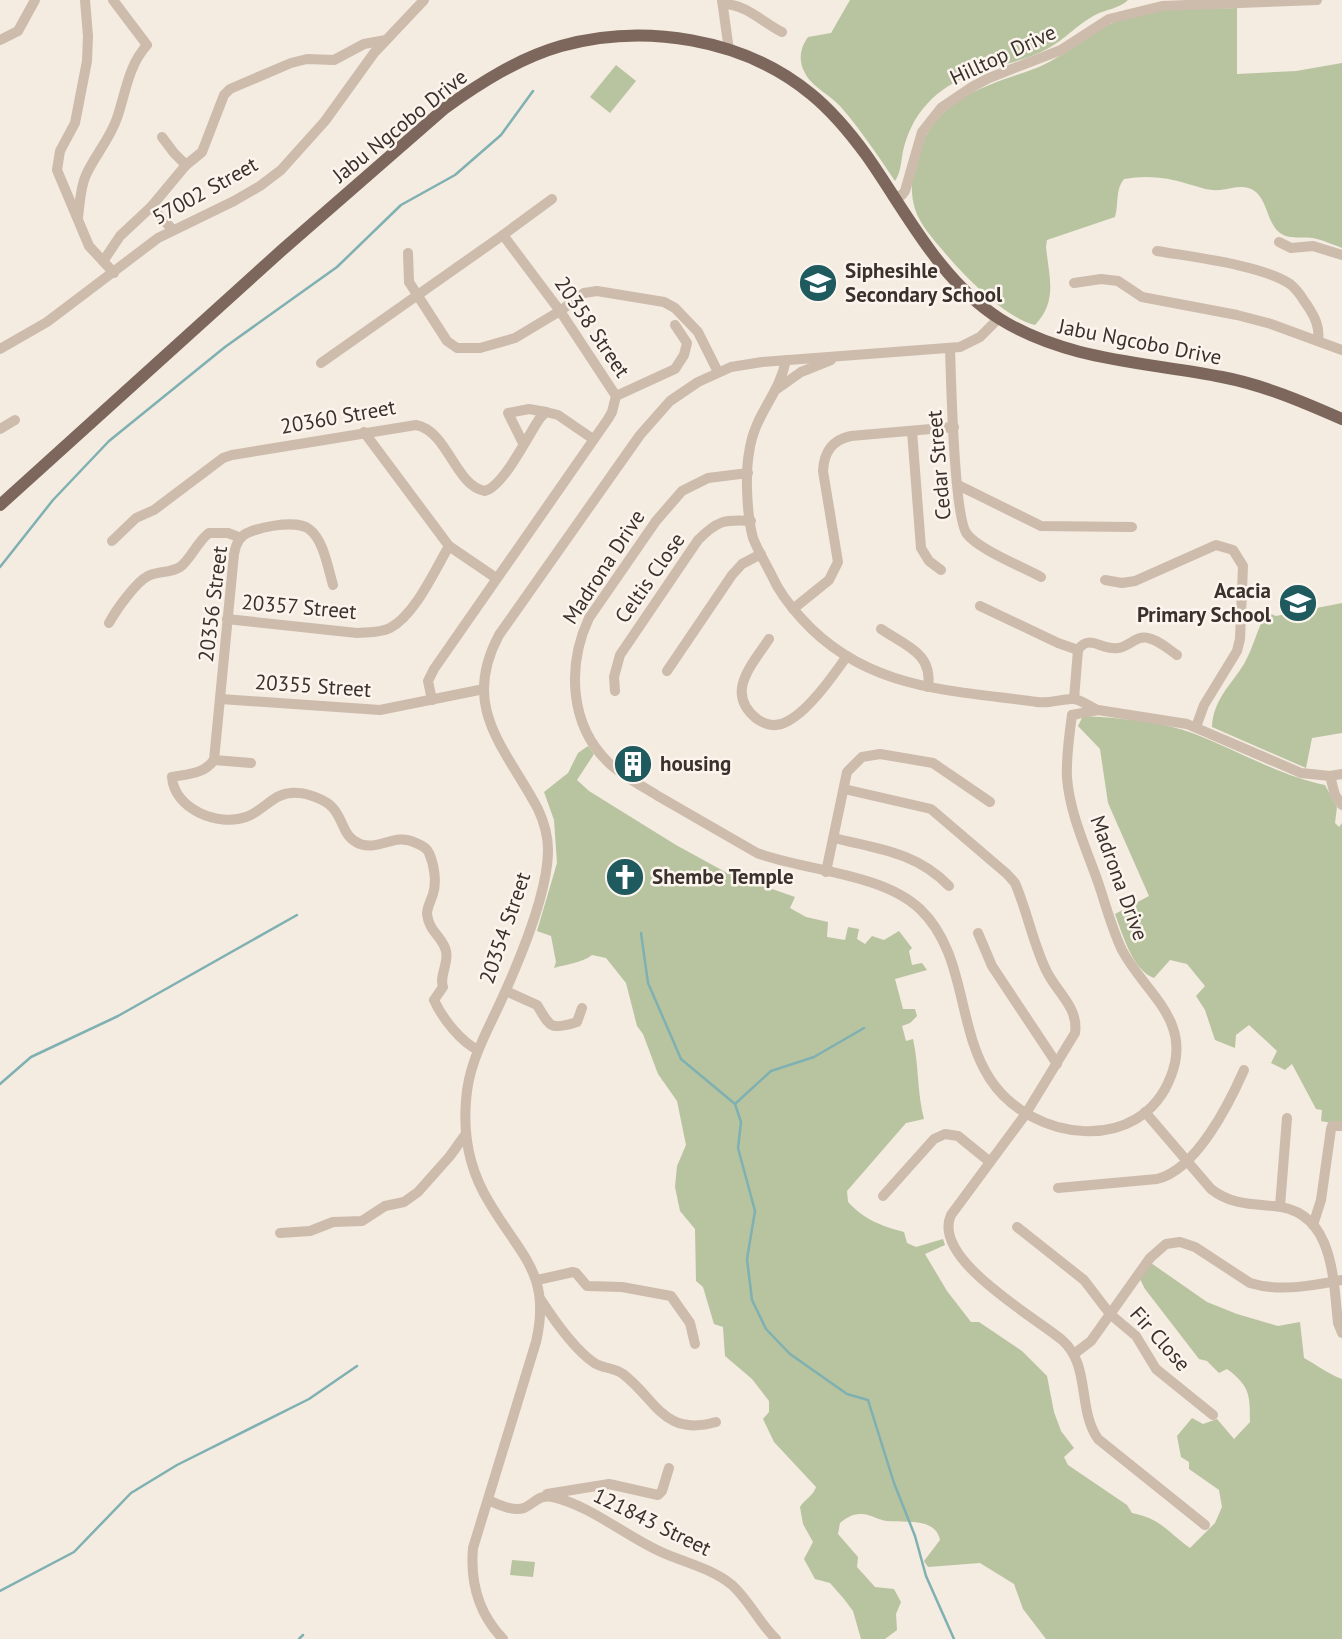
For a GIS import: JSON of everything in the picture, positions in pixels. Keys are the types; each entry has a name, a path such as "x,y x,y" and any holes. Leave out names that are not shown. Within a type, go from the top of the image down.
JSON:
{"main road":[{"name":"Jabu Ngcobo Drive","path":"0,505 281,251 414,135 472,89 509,68 560,46 611,36 674,38 729,50 788,77 822,103 867,156 947,271 999,318 1048,344 1069,351 1226,378 1282,395 1342,419"}],"street":[{"path":"0,40 18,31 35,0"},
{"path":"85,0 88,36 85,73 75,123 60,151 57,163 59,178 89,246 114,272"},
{"path":"78,218 85,176 101,152 117,119 133,64 147,44 113,0"},
{"name":"57002 Street","path":"0,349 47,322 173,230 234,201 281,170 325,121 386,40 424,0"},
{"name":"Hilltop Drive","path":"893,197 902,195 905,191 922,132 941,108 953,98 989,78 1049,57 1109,19 1141,5 1317,0"},
{"path":"729,50 722,2 745,9 763,23 782,32"},
{"path":"104,260 120,236 151,207 186,165 202,152 224,95 237,84 277,71 291,63 307,59 334,60 364,44 386,40"},
{"path":"162,137 166,145 186,165"},
{"path":"321,363 552,199"},
{"path":"151,207 173,230"},
{"name":"20358 Street","path":"432,700 428,681 434,669 612,412 616,396 560,311 503,235"},
{"path":"1279,242 1291,248 1313,246 1342,256"},
{"path":"1157,251 1218,262 1285,281 1298,291 1315,319 1319,332 1318,341"},
{"path":"408,253 409,282 447,341 457,348 480,348 515,338 590,291 664,302 675,308 698,332 718,372"},
{"path":"1074,283 1112,279 1142,297 1271,324 1342,350"},
{"name":"20354 Street","path":"503,1639 482,1612 472,1578 473,1548 536,1342 541,1321 540,1300 537,1280 519,1246 483,1191 474,1170 465,1135 466,1098 478,1051 506,991 539,899 548,848 543,820 538,809 489,723 484,689 490,653 499,635 640,435 670,401 698,382 741,365 950,348 968,344 980,337 999,318"},
{"path":"616,396 675,369 684,355 687,342 675,325"},
{"name":"Cedar Street","path":"950,348 961,522 967,535 977,544 1041,577"},
{"path":"777,388 801,372 845,355"},
{"path":"786,360 777,388 754,426 748,454 751,521 753,537 777,588 819,637 882,675 928,687 1098,710 1196,727 1301,773 1330,776 1342,774"},
{"path":"523,443 508,413 534,409 558,415 593,439"},
{"name":"20360 Street","path":"112,541 136,518 154,510 223,458 410,425 425,428 438,440 471,485 485,491 494,488 503,477 546,412"},
{"path":"0,429 15,419"},
{"path":"793,609 830,580 838,562 823,471 824,457 829,448 835,442 851,436 954,428"},
{"path":"912,431 922,548 929,561 941,570"},
{"path":"364,432 449,546 496,578"},
{"name":"Madrona Drive","path":"748,473 708,478 694,484 670,502 589,618 575,656 574,672 578,709 592,741 608,762 628,777 757,853 777,861 891,889 909,899 936,928 949,952 970,1028 990,1080 1025,1115 1053,1127 1094,1131 1122,1126 1146,1112 1159,1098 1171,1078 1176,1054 1174,1032 1165,1007 1122,949 1073,808 1067,766 1077,650"},
{"path":"958,485 1041,526 1132,527"},
{"name":"Celtis Close","path":"615,691 614,677 620,654 698,540 710,528 724,521 751,521"},
{"name":"20356 Street","path":"214,760 234,554 240,538 263,528 294,524 306,527 316,536 333,585"},
{"path":"109,623 143,580 181,566 209,533 220,531 240,538"},
{"path":"1105,580 1122,583 1135,581 1216,545 1227,547 1237,555 1244,569 1240,639 1237,651 1204,705 1196,727"},
{"name":"20357 Street","path":"227,619 357,632 389,629 407,615 449,546"},
{"path":"667,671 733,575 742,564 761,554"},
{"path":"980,606 1077,650 1081,645 1090,642 1117,649 1137,639 1146,638 1157,641 1177,655"},
{"path":"881,629 926,661 929,670 928,687"},
{"path":"769,639 745,677 740,692 746,708 768,725 786,723 794,717 827,683 847,656"},
{"name":"20355 Street","path":"221,699 380,710 484,689"},
{"path":"826,872 848,772 862,757 880,754 933,763 990,802"},
{"path":"251,763 214,760 200,772 172,777 174,788 187,805 213,818 246,817 275,797 302,793 333,807 348,837 358,843 371,846 406,838 428,852 435,882 427,915 432,931 446,949 447,961 441,980 443,987 434,1000 445,1018 478,1051"},
{"path":"1330,776 1335,794 1342,805"},
{"path":"844,789 931,809 1015,883 1046,971 1075,1017 1075,1032 1025,1115 951,1215 948,1228 950,1240 984,1282 1062,1340 1074,1354 1090,1424 1098,1439 1205,1525"},
{"path":"834,838 908,856 949,886"},
{"path":"978,933 992,966 1057,1065"},
{"path":"506,991 537,1005 544,1020 550,1024 577,1023 582,1008"},
{"path":"1058,1188 1168,1176 1214,1130 1244,1070"},
{"path":"1146,1112 1211,1189 1223,1199 1239,1204 1280,1206 1301,1215 1313,1225 1328,1249 1338,1281 1342,1333"},
{"path":"1280,1206 1287,1118"},
{"path":"1313,1225 1321,1200 1331,1129 1341,1126"},
{"path":"883,1196 934,1139 945,1134 958,1136 990,1162"},
{"path":"280,1233 310,1231 333,1222 362,1221 385,1206 404,1202 418,1192 465,1135"},
{"name":"Fir Close","path":"1017,1227 1079,1276 1111,1314 1136,1336 1161,1374 1213,1415"},
{"path":"1074,1354 1091,1340 1150,1258 1160,1248 1174,1242 1195,1247 1250,1283 1259,1286 1282,1288 1338,1281"},
{"path":"537,1280 573,1272 587,1286 622,1287 671,1296 690,1323 695,1344"},
{"path":"540,1300 560,1328 590,1360 622,1373 661,1413 685,1426 716,1422"},
{"path":"488,1500 517,1509 553,1492 609,1484 658,1495 662,1491 669,1468"},
{"name":"121843 Street","path":"543,1496 556,1498 603,1518 658,1551 723,1578 737,1590 776,1639"}],"green space":[{"path":"850,0 1128,0 1089,19 1047,49 969,76 940,92 927,104 912,126 895,181 848,115 812,82 801,64 803,46 808,37 831,33"},
{"path":"1237,8 1237,74 1296,71 1342,63 1342,248 1317,239 1289,237 1280,233 1272,224 1260,197 1252,189 1238,187 1211,190 1164,178 1124,179 1118,192 1115,217 1047,240 1049,298 1047,307 1035,325 1012,314 986,295 953,262 920,221 912,194 912,178 920,147 937,119 961,99 999,81 1039,67 1097,31 1131,16 1161,11"},
{"path":"616,65 636,81 610,113 590,97"},
{"path":"1342,603 1342,733 1312,738 1306,768 1212,727 1219,701 1244,664 1266,612 1276,616"},
{"path":"1083,716 1168,726 1211,741 1275,769 1325,785 1337,807 1335,823 1339,827 1342,823 1342,1125 1321,1121 1322,1110 1316,1109 1292,1064 1285,1070 1271,1063 1277,1051 1249,1025 1236,1035 1235,1048 1215,1040 1205,1010 1196,996 1205,986 1187,964 1170,960 1154,978 1134,960 1115,914 1149,896 1108,803 1100,749 1078,726"},
{"path":"588,746 594,754 577,780 589,791 729,874 795,897 790,908 806,917 828,922 827,937 845,940 848,927 859,929 857,939 865,944 872,936 884,940 899,931 912,948 909,951 912,965 922,963 927,970 895,979 903,1009 915,1009 917,1016 902,1026 906,1041 913,1039 924,1119 906,1123 847,1191 848,1202 874,1222 904,1232 907,1243 916,1247 943,1239 945,1245 925,1254 947,1291 971,1322 979,1322 1022,1351 1047,1376 1061,1431 1074,1448 1064,1457 1068,1465 1127,1505 1132,1513 1157,1522 1190,1548 1215,1523 1222,1507 1219,1490 1189,1469 1189,1462 1181,1457 1177,1436 1192,1418 1203,1424 1217,1419 1234,1439 1250,1422 1249,1398 1244,1386 1227,1369 1219,1373 1207,1361 1199,1359 1140,1279 1151,1263 1207,1302 1237,1314 1278,1326 1300,1322 1304,1358 1342,1379 1342,1639 1046,1639 1023,1609 1014,1584 980,1563 928,1567 924,1561 940,1540 937,1533 926,1524 857,1514 840,1523 838,1534 858,1557 857,1567 875,1587 894,1589 901,1602 896,1614 897,1630 885,1639 861,1639 853,1611 830,1583 815,1579 804,1559 813,1542 803,1524 800,1507 816,1487 774,1442 763,1419 769,1412 769,1401 752,1379 725,1356 723,1327 714,1324 703,1287 696,1281 695,1229 680,1211 675,1187 677,1166 686,1145 677,1101 658,1074 643,1034 637,1026 626,983 606,958 592,955 579,962 554,968 556,962 551,936 537,931 557,863 554,820 544,792 568,773 578,753"},
{"path":"512,1560 535,1562 533,1577 510,1575"}],"waterway":[{"path":"0,567 53,500 109,441 225,347 337,267 401,205 455,175 501,135 533,91"},
{"path":"0,1084 31,1057 118,1016 297,915"},
{"path":"641,933 648,983 681,1059 735,1104 741,1122 738,1148 755,1211 747,1259 752,1300 766,1329 790,1354 847,1394 868,1400 926,1576 954,1639"},
{"path":"736,1103 771,1071 814,1057 864,1028"},
{"path":"0,1591 74,1552 131,1493 177,1465 309,1399 357,1366"},
{"path":"299,1639 303,1635"}],"place":[{"name":"Siphesihle Secondary School","path":"818,283"},
{"name":"Acacia Primary School","path":"1298,603"},
{"name":"housing","path":"633,764"},
{"name":"Shembe Temple","path":"625,877"}]}
